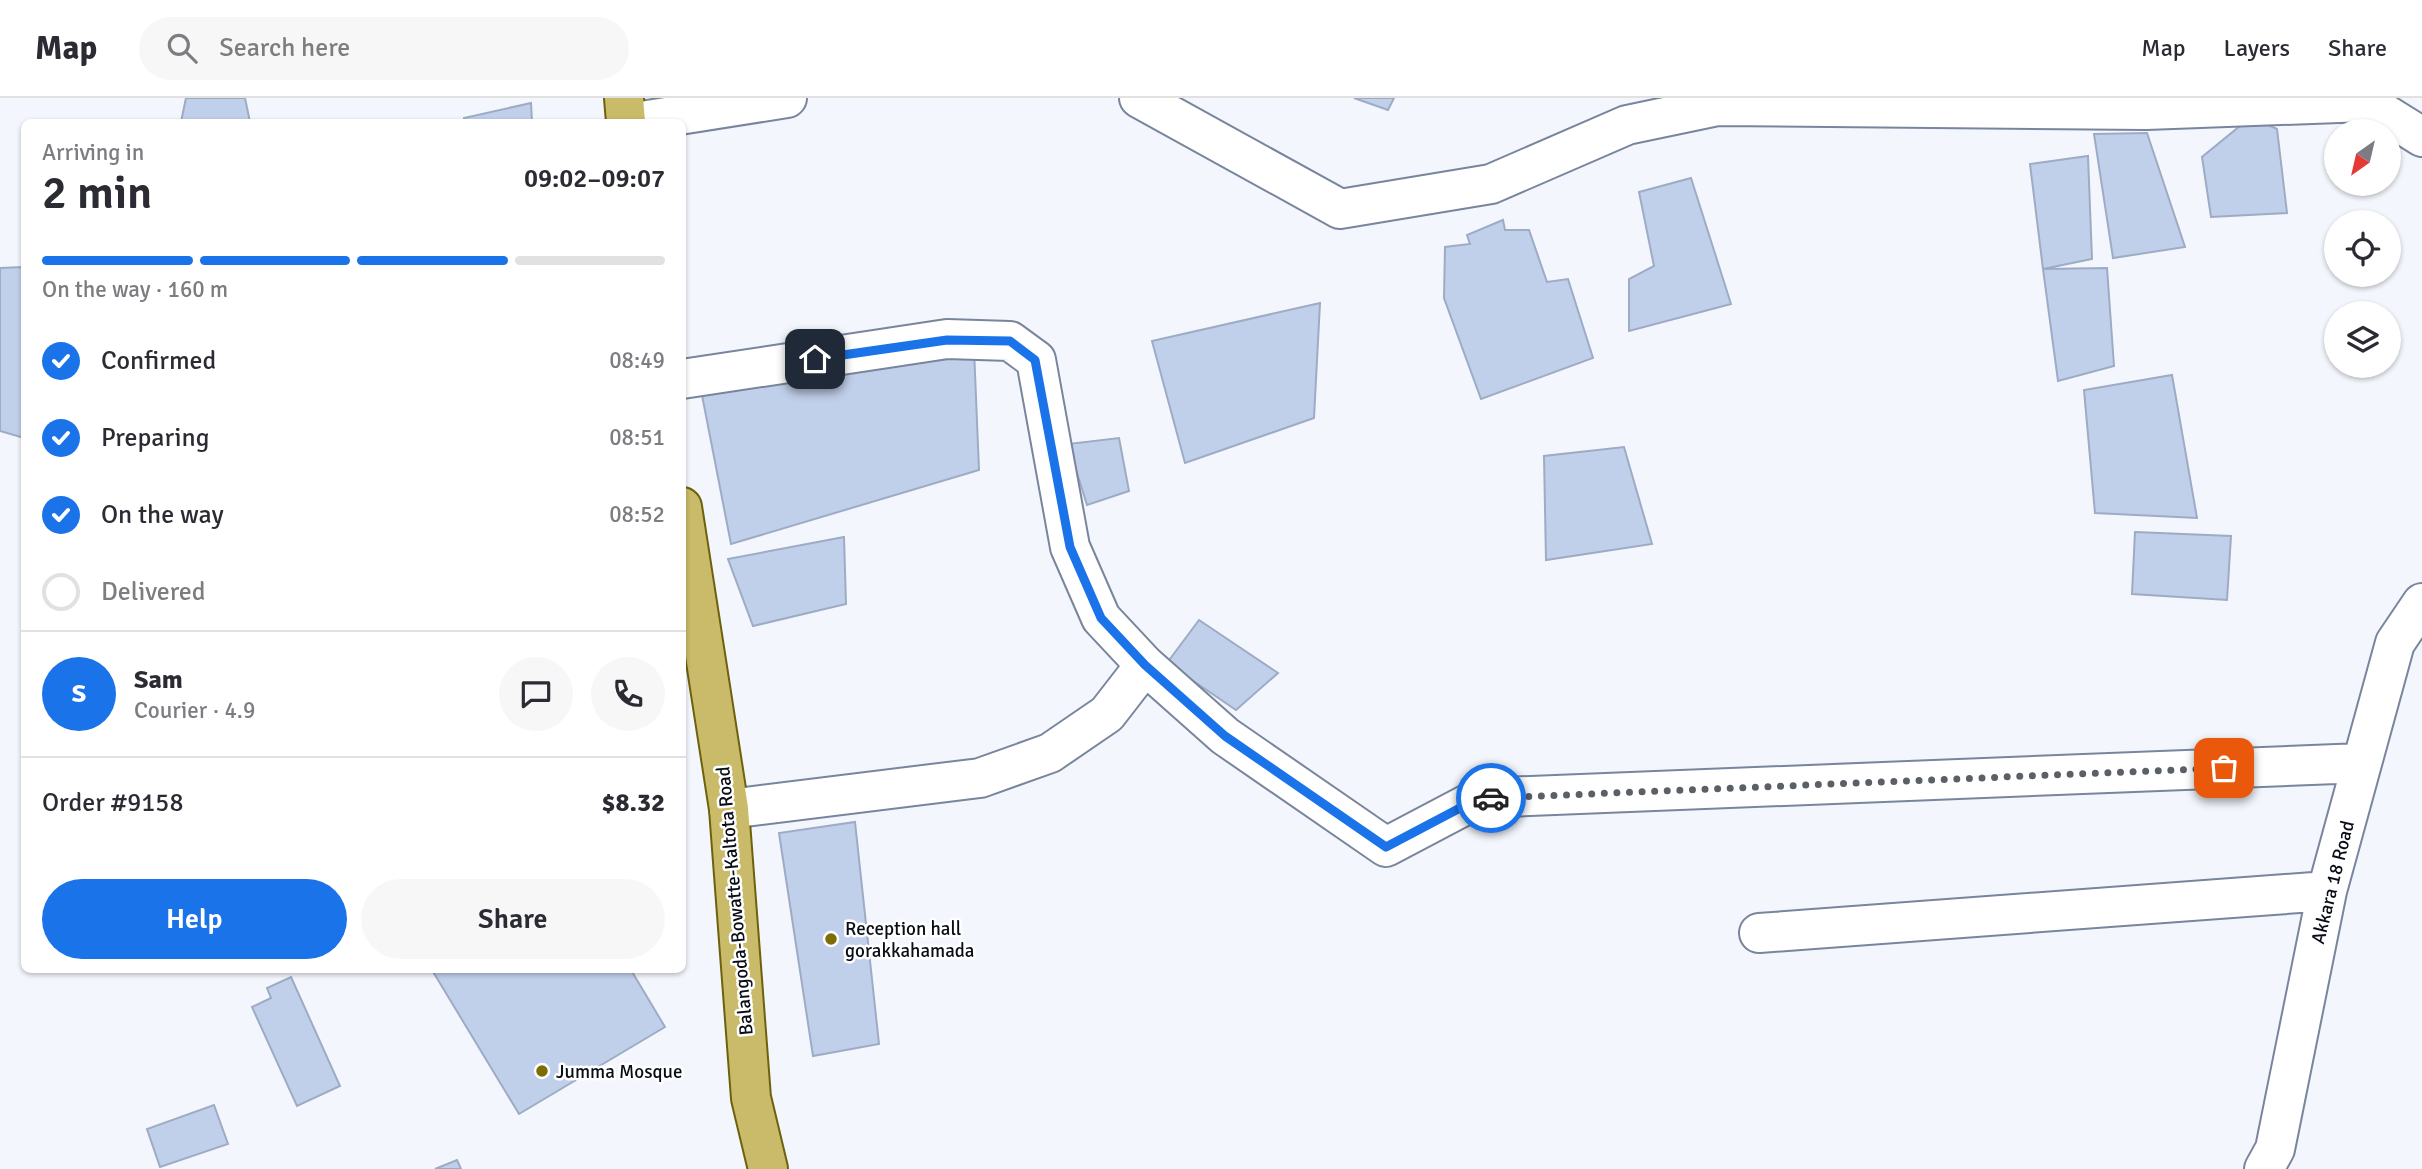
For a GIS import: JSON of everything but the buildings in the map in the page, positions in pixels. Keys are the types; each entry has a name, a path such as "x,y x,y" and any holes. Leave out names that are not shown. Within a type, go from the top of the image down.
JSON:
{"main road":[{"path":"624,98 626,119"},
{"name":"Balangoda-Bowatte-Kaltota Road","path":"686,533 729,809 751,1098 768,1169"}],"street":[{"path":"654,119 787,98"},
{"path":"1139,98 1340,209 1491,184 1627,125 1718,106 2146,110 2366,102 2422,137"},
{"path":"686,378 947,340 1010,341 1035,360 1070,547 1101,618 1145,665 1225,736 1386,847 1479,798 2362,763"},
{"name":"Akkara 18 Road","path":"2264,1169 2275,1149 2327,891 2395,643 2422,603"},
{"path":"729,809 980,778 1050,753 1062,745 1107,714 1145,665"},
{"path":"1759,933 2327,891"}],"way so far":[{"path":"1491,798 2224,768"}],"place":[{"name":"Reception hall gorakkahamada","path":"831,939"},
{"name":"Jumma Mosque","path":"542,1071"}],"route":[{"path":"815,359 947,340 1010,341 1035,360 1070,547 1101,618 1145,665 1225,736 1386,847 1479,798 1491,798"}]}
